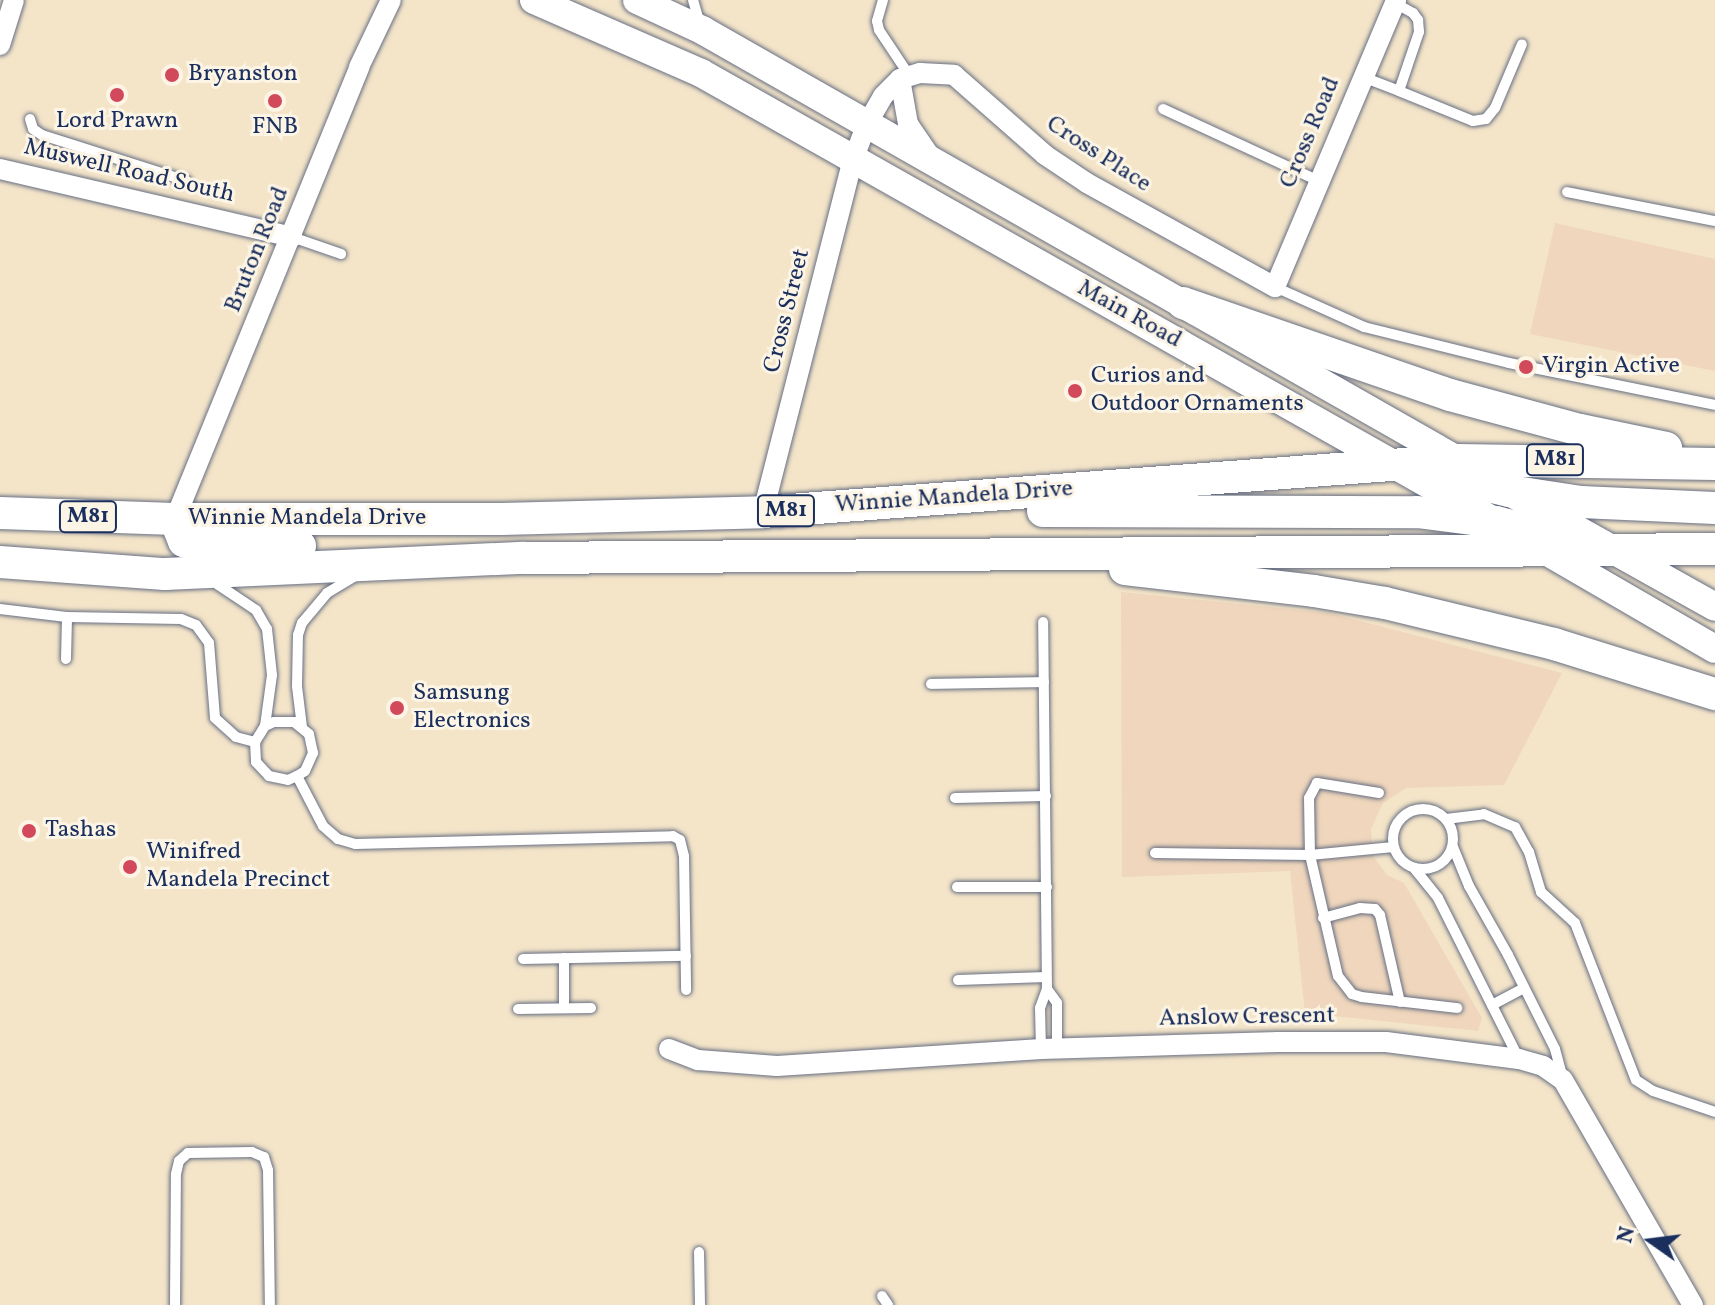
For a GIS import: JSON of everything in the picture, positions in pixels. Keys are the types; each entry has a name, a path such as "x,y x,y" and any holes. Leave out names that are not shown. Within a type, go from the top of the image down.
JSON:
{"main road":[{"name":"Main Road","path":"534,0 701,73 1715,649"},
{"name":"Main Road","path":"637,0 702,30 933,160 1715,607"},
{"path":"1183,303 1450,395 1580,430 1715,461"},
{"name":"Winnie Mandela Drive","path":"0,513 175,519 501,519 763,512 1458,460 1715,461"},
{"path":"1394,464 1509,491 1581,502 1715,508"},
{"path":"909,502 991,512 1417,512 1496,522 1612,550"},
{"path":"175,519 184,541 199,547 500,545 524,558"},
{"name":"Winnie Mandela Drive","path":"0,562 43,568 187,573 524,558 1715,549"},
{"path":"1015,553 1385,603 1554,644 1715,694"}],"street":[{"path":"0,45 14,0"},
{"name":"Bruton Road","path":"175,519 359,67 391,0"},
{"name":"Cross Road","path":"1275,287 1393,1"},
{"name":"Cross Place","path":"904,77 943,72 954,75 1045,155 1087,183 1275,287"},
{"path":"867,124 883,96 904,77"},
{"path":"904,77 908,124 933,160"},
{"name":"Cross Street","path":"763,512 853,160 867,124"},
{"name":"Muswell Road South","path":"0,169 292,237"},
{"name":"Anslow Crescent","path":"669,1049 698,1060 777,1066 1049,1049 1386,1042 1519,1059 1543,1066 1563,1080"},
{"path":"1563,1080 1693,1305"}],"lane":[{"path":"693,0 702,30"},
{"path":"883,0 879,30 904,77"},
{"path":"1393,1 1413,13 1418,20 1419,32 1399,91"},
{"path":"1363,77 1473,121 1486,119 1495,108 1522,44"},
{"path":"1163,109 1317,180"},
{"path":"30,119 33,129 42,135 187,181"},
{"path":"1567,192 1715,221"},
{"path":"292,237 341,254"},
{"path":"1275,287 1364,327 1509,363 1715,405"},
{"path":"302,727 297,686 298,635 302,623 327,593 377,563"},
{"path":"187,573 226,587 256,610 267,629 272,675 265,726 255,742 254,752 261,770 278,779 297,776 305,771 313,753 309,734 302,727 284,720 265,726"},
{"path":"0,609 67,617 181,619 196,625 209,643 215,718 236,737 255,742"},
{"path":"66,659 67,617"},
{"path":"1043,622 1047,989 1040,1008 1049,1049"},
{"path":"931,684 1044,682"},
{"path":"297,776 323,826 338,839 355,844 654,833 673,836 680,840 684,856 686,990"},
{"path":"1379,793 1317,783 1309,798 1310,855 1323,918 1345,987 1362,997 1457,1008"},
{"path":"955,798 1046,796"},
{"path":"1519,1059 1438,898 1414,868 1398,856 1394,847 1396,826 1410,812 1430,809 1446,819 1454,837 1453,847 1469,886 1555,1049 1563,1080"},
{"path":"1446,819 1484,814 1515,827 1529,852 1541,892 1559,907 1579,933 1636,1080 1653,1091 1715,1112"},
{"path":"1155,853 1310,855 1394,847"},
{"path":"1414,868 1424,869 1442,863 1453,847"},
{"path":"957,887 1047,887"},
{"path":"1323,918 1360,908 1375,909 1380,915 1400,1002"},
{"path":"523,959 686,956"},
{"path":"564,958 564,1008"},
{"path":"958,980 1046,977"},
{"path":"1492,1005 1524,988"},
{"path":"1047,989 1057,1003 1049,1049"},
{"path":"518,1009 591,1008"},
{"path":"175,1305 179,1161 188,1153 239,1152 264,1157 268,1170 270,1305"},
{"path":"699,1252 700,1305"}],"shaded area":[{"path":"1555,223 1715,259 1715,371 1530,334"},
{"path":"1121,592 1329,613 1562,673 1504,785 1406,788 1383,803 1371,829 1373,856 1387,875 1404,883 1482,1018 1478,1031 1305,1013 1290,871 1122,877"}],"place":[{"name":"Bryanston","path":"172,75"},
{"name":"Lord Prawn","path":"117,95"},
{"name":"FNB","path":"275,101"},
{"name":"Virgin Active","path":"1526,367"},
{"name":"Curios and Outdoor Ornaments","path":"1075,391"},
{"name":"Samsung Electronics","path":"397,708"},
{"name":"Tashas","path":"29,831"},
{"name":"Winifred Mandela Precinct","path":"130,867"}]}
